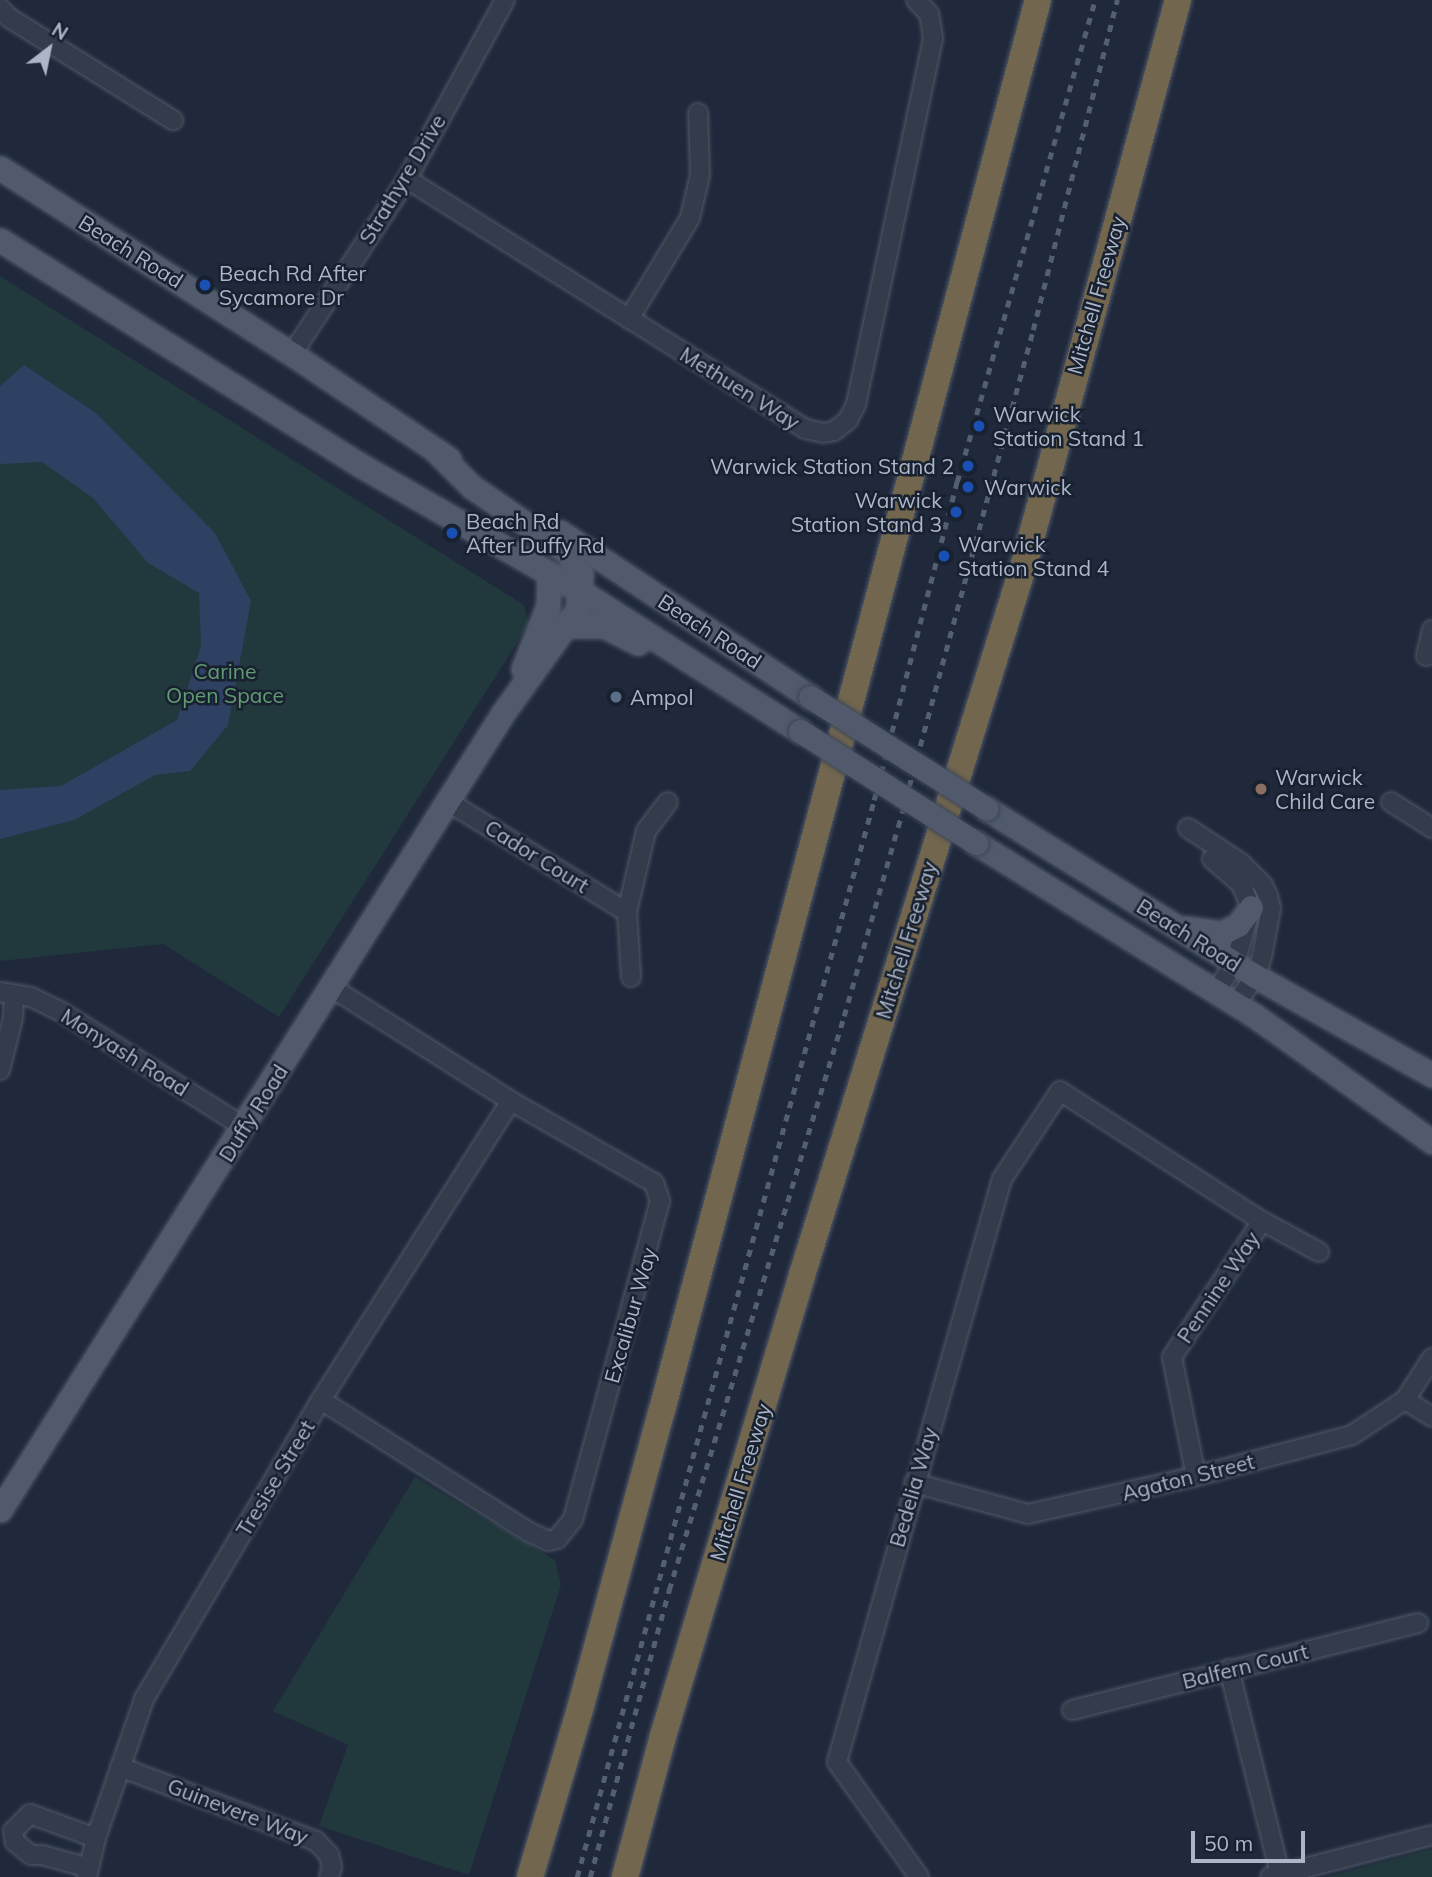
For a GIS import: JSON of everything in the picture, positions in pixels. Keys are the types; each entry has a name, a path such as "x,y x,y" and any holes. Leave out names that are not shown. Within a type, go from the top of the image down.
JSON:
{"highway":[{"path":"530,1877 580,1709 665,1396 1038,0"},
{"name":"Mitchell Freeway","path":"625,1877 663,1736 798,1288 1024,564 1067,397 1178,3"}],"main road":[{"name":"Beach Road","path":"0,168 292,354 810,697 1255,976 1432,1075"},
{"name":"Beach Road","path":"0,240 360,465 580,591 976,843 1226,997 1432,1142"},
{"path":"436,451 472,487 567,552 581,575 580,591 602,583 620,582 659,598"},
{"path":"517,681 536,643 548,606 549,574"},
{"name":"Duffy Road","path":"0,1510 332,988 503,713 577,610 580,591"},
{"name":"Duffy Road","path":"503,713 517,681 566,604 580,591"},
{"path":"566,626 604,626 747,697"},
{"path":"1172,925 1222,933 1238,925 1251,907"}],"street":[{"name":"Strathyre Drive","path":"292,354 407,179 505,0"},
{"name":"Methuen Way","path":"407,179 806,429 828,432 848,421 856,404 933,38 929,14 916,0"},
{"path":"0,8 8,18 173,120"},
{"path":"629,319 690,218 700,175 698,113"},
{"path":"1426,656 1432,630"},
{"name":"Cador Court","path":"447,801 627,912"},
{"path":"631,976 627,912 646,831 668,802"},
{"path":"1391,802 1432,828"},
{"path":"1188,828 1241,863 1263,884 1268,895 1270,908 1264,952 1255,976 1226,997"},
{"path":"1212,859 1241,884 1251,907 1226,997"},
{"name":"Excalibur Way","path":"321,1400 543,1540 557,1539 570,1525 660,1208 660,1194 649,1180 511,1101 332,988"},
{"path":"0,1070 13,1018 7,993"},
{"name":"Monyash Road","path":"7,993 31,997 62,1012 244,1127"},
{"name":"Pennine Way","path":"1060,1091 1262,1221 1319,1252"},
{"name":"Bedelia Way","path":"919,1877 837,1762 1002,1179 1060,1091"},
{"name":"Tresise Street","path":"88,1872 96,1838 144,1699 321,1400 511,1101"},
{"name":"Pennine Way","path":"1196,1476 1172,1357 1262,1221"},
{"name":"Agaton Street","path":"914,1483 1028,1514 1196,1476 1352,1435 1405,1401 1432,1359"},
{"path":"1405,1401 1432,1417"},
{"name":"Balfern Court","path":"1072,1710 1418,1623"},
{"path":"1229,1670 1275,1876 1432,1835"},
{"name":"Guinevere Way","path":"120,1767 317,1840 329,1855 332,1867 329,1877"},
{"path":"88,1872 41,1855 31,1855 15,1842 13,1831 30,1814 96,1838"}],"green space":[{"name":"Carine Open Space","path":"0,276 524,605 529,624 279,1017 163,944 0,961"},
{"path":"415,1477 555,1560 561,1585 469,1875 319,1826 348,1745 273,1711"},
{"path":"1432,1849 1432,1877 1326,1877"}],"water":[{"path":"24,365 96,413 215,533 251,601 228,725 190,771 155,775 74,820 0,839 0,790 61,786 177,720 201,646 199,593 148,563 93,498 42,462 0,464 0,386"}],"railway":[{"path":"577,1877 874,800 957,482 1095,0"},
{"path":"590,1877 669,1590 844,1016 898,827 1033,330 1117,0"}],"place":[{"name":"Beach Rd After Sycamore Dr","path":"205,285"},
{"name":"Warwick Station Stand 1","path":"979,426"},
{"name":"Warwick Station Stand 2","path":"968,466"},
{"name":"Warwick","path":"968,487"},
{"name":"Warwick Station Stand 3","path":"956,512"},
{"name":"Beach Rd After Duffy Rd","path":"452,533"},
{"name":"Warwick Station Stand 4","path":"944,556"},
{"name":"Ampol","path":"616,697"},
{"name":"Warwick Child Care","path":"1261,789"}]}
